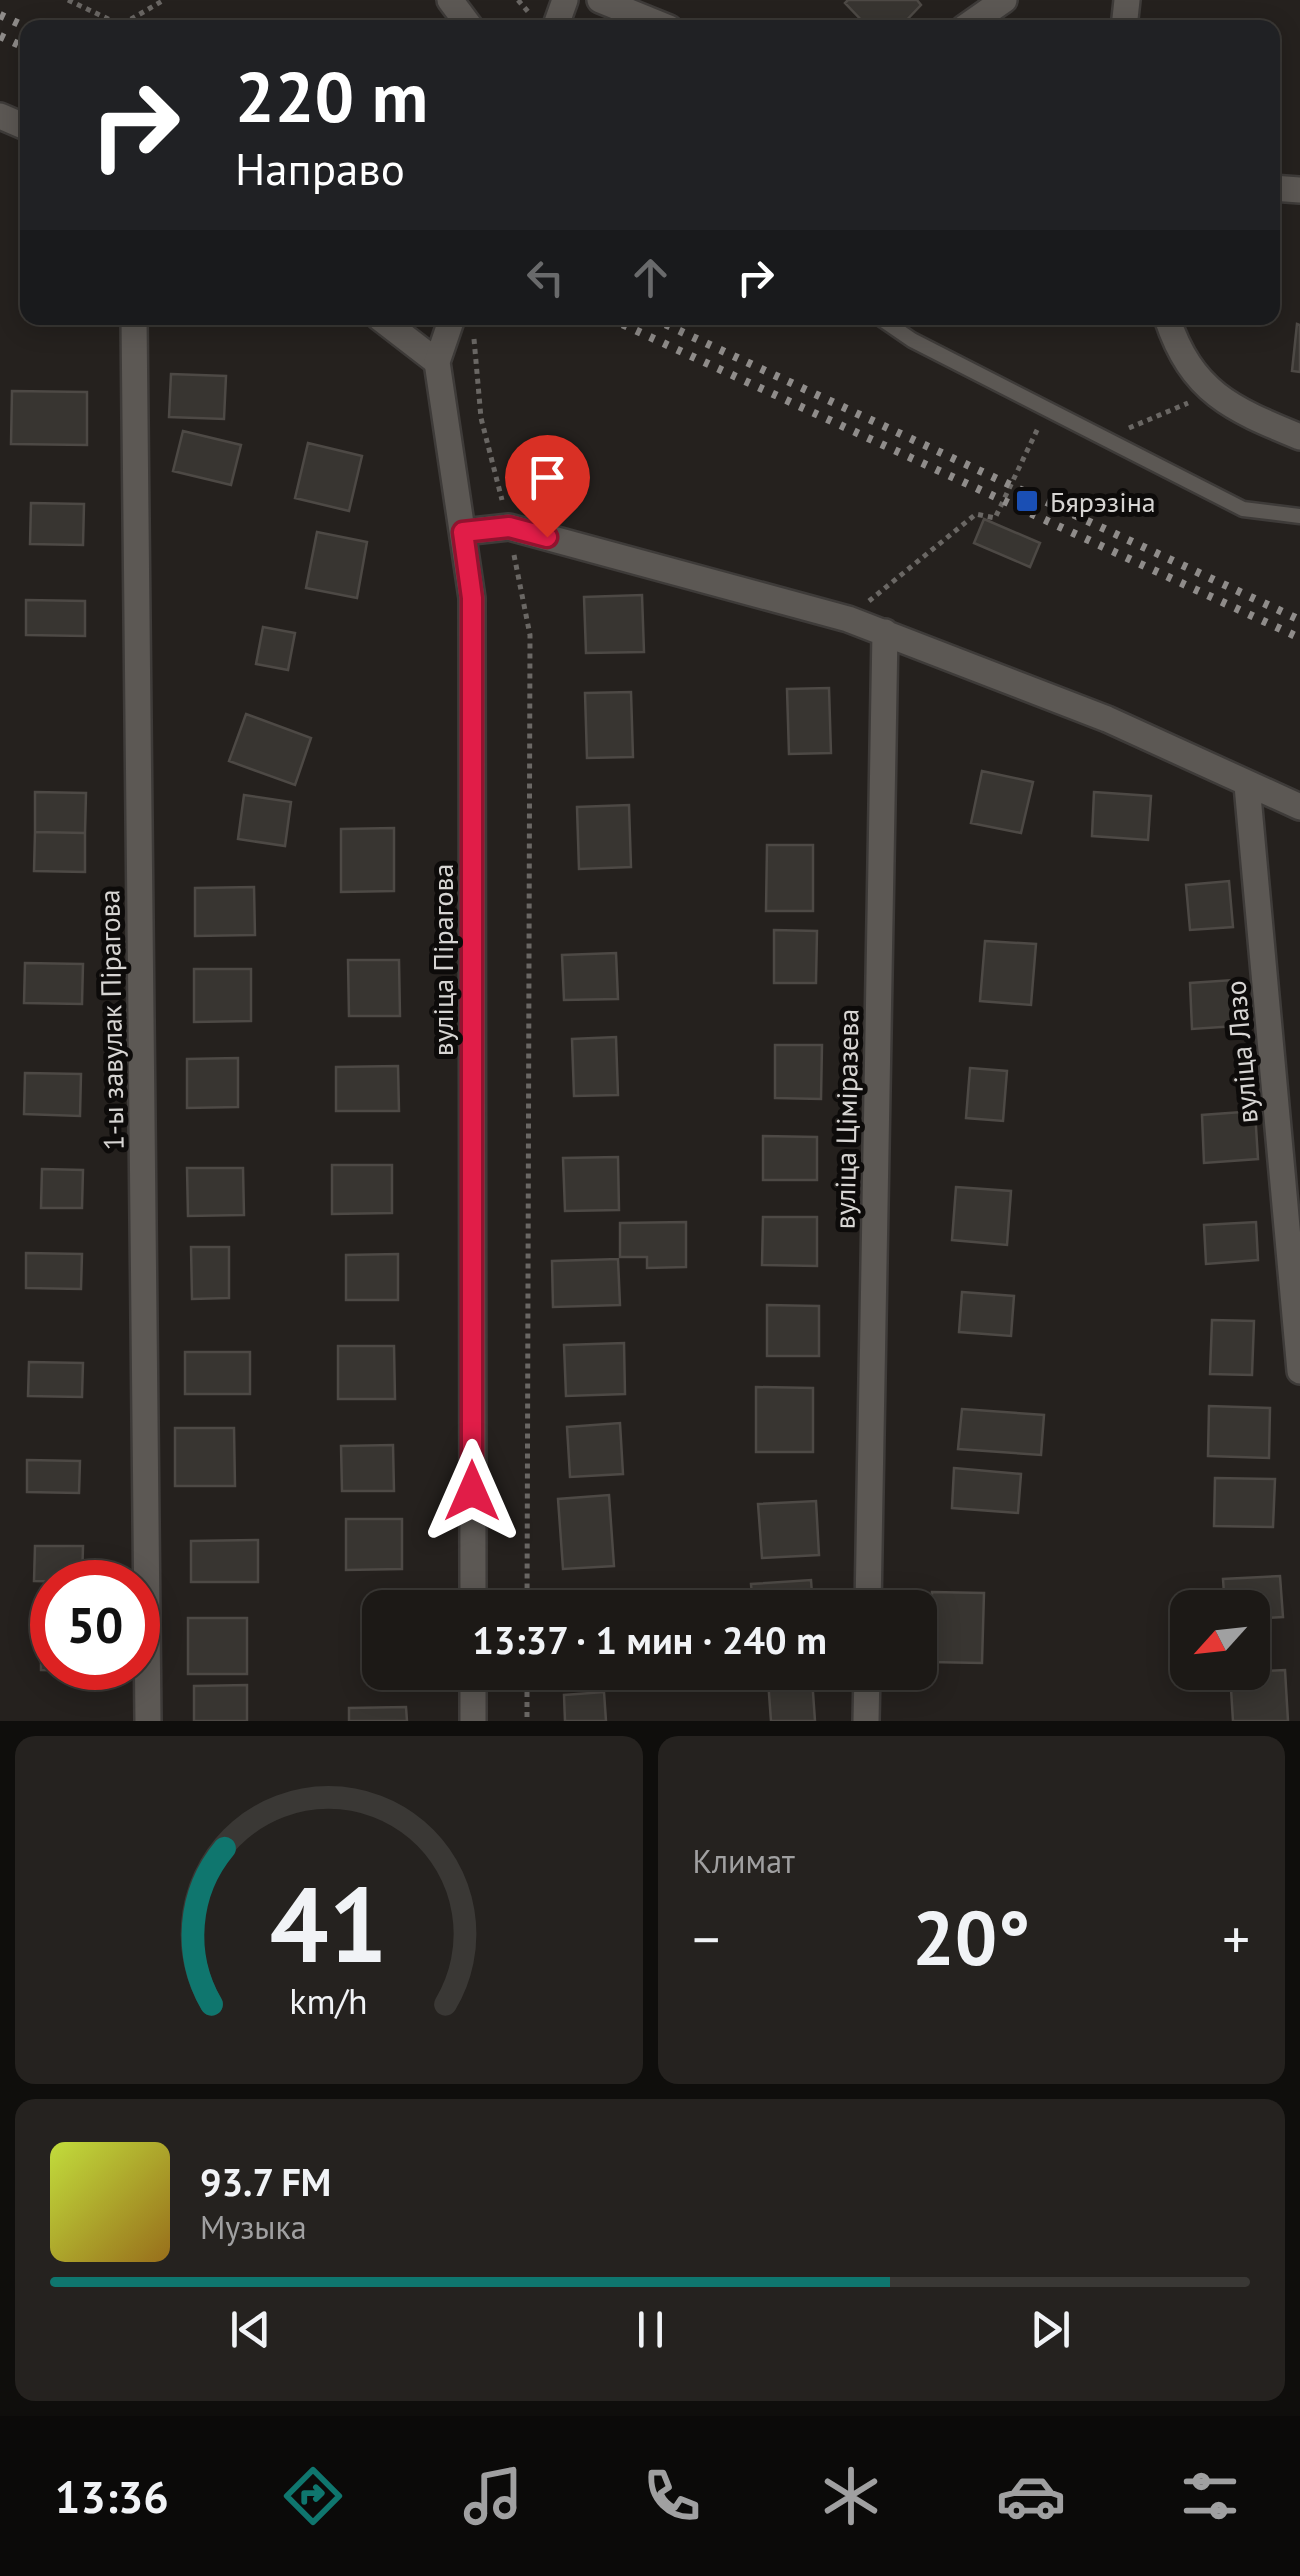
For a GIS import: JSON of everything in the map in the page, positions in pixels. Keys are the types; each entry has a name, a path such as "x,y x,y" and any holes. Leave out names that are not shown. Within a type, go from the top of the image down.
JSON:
{"street":[{"path":"450,0 466,20"},
{"path":"600,0 650,20"},
{"path":"975,20 1004,0"},
{"name":"1-ы завулак Пірагова","path":"134,325 148,1721"},
{"path":"389,325 438,362"},
{"name":"вуліца Пірагова","path":"461,325 438,362 472,598 473,1590"},
{"path":"1170,325 1188,364 1212,393 1237,409 1300,437"},
{"path":"463,532 509,527 848,619 1106,719 1300,807"},
{"name":"вуліца Ціміразева","path":"868,1590 885,632"},
{"name":"вуліца Лазо","path":"1247,785 1300,1371"},
{"path":"473,1690 473,1721"},
{"path":"866,1721 867,1690"}],"lane":[{"path":"890,325 912,340 1244,510 1300,516"}],"path":[{"path":"68,0 110,20"},
{"path":"129,20 164,0"},
{"path":"462,325 530,635 527,1590"},
{"path":"1103,438 1212,393"},
{"path":"848,619 976,514 995,518 1048,410"},
{"path":"527,1690 527,1721"}],"building":[{"path":"917,0 921,5 907,20 861,20 845,3"},
{"path":"1297,324 1300,325 1300,372 1292,371"},
{"path":"171,374 226,376 224,419 169,417"},
{"path":"12,391 87,392 87,445 11,444"},
{"path":"183,431 241,445 231,485 173,471"},
{"path":"308,443 362,456 349,511 295,498"},
{"path":"31,503 84,504 83,545 30,544"},
{"path":"984,519 1040,543 1030,567 974,543"},
{"path":"317,532 367,542 357,598 306,588"},
{"path":"642,595 644,652 586,653 584,597"},
{"path":"26,600 85,601 85,636 26,635"},
{"path":"263,627 295,633 288,670 256,664"},
{"path":"829,688 831,753 789,754 787,689"},
{"path":"631,692 633,757 587,758 585,693"},
{"path":"246,714 311,738 295,785 229,761"},
{"path":"982,771 1033,782 1021,833 971,823"},
{"path":"35,792 86,793 85,833 35,832"},
{"path":"1094,792 1151,796 1148,840 1092,836"},
{"path":"244,795 291,802 285,846 238,839"},
{"path":"629,805 631,867 579,869 577,807"},
{"path":"394,828 394,891 341,892 341,829"},
{"path":"35,832 85,833 85,872 34,871"},
{"path":"767,845 813,845 813,911 766,911"},
{"path":"1229,881 1233,927 1190,930 1186,885"},
{"path":"254,887 255,935 195,936 195,888"},
{"path":"774,930 817,931 816,983 774,983"},
{"path":"985,941 1036,944 1031,1005 980,1001"},
{"path":"616,953 618,999 564,1000 562,955"},
{"path":"348,960 399,960 400,1016 349,1016"},
{"path":"25,963 83,964 82,1004 24,1003"},
{"path":"194,969 251,969 251,1021 194,1022"},
{"path":"1233,980 1236,1026 1192,1029 1190,983"},
{"path":"616,1037 618,1095 574,1096 572,1039"},
{"path":"775,1045 822,1045 821,1099 775,1098"},
{"path":"238,1058 238,1107 187,1108 187,1059"},
{"path":"398,1066 399,1111 336,1111 336,1067"},
{"path":"970,1068 1007,1071 1003,1121 966,1118"},
{"path":"25,1073 81,1074 80,1116 24,1114"},
{"path":"1255,1111 1258,1159 1204,1163 1202,1115"},
{"path":"763,1136 817,1137 817,1180 763,1180"},
{"path":"618,1157 619,1210 565,1211 563,1158"},
{"path":"332,1165 392,1165 392,1213 332,1214"},
{"path":"187,1168 243,1168 244,1215 188,1216"},
{"path":"42,1169 83,1170 82,1208 41,1208"},
{"path":"956,1187 1011,1191 1007,1245 952,1240"},
{"path":"763,1217 817,1217 817,1266 762,1265"},
{"path":"686,1222 686,1267 647,1268 647,1257 620,1257 620,1223"},
{"path":"1256,1222 1258,1260 1206,1264 1204,1225"},
{"path":"191,1247 229,1247 229,1298 192,1299"},
{"path":"26,1253 82,1254 81,1289 26,1288"},
{"path":"398,1254 398,1300 346,1300 346,1255"},
{"path":"618,1259 620,1305 553,1307 552,1261"},
{"path":"962,1292 1014,1296 1011,1336 959,1332"},
{"path":"767,1305 819,1306 819,1356 767,1356"},
{"path":"1212,1320 1254,1321 1252,1375 1210,1374"},
{"path":"624,1343 625,1394 566,1396 564,1345"},
{"path":"338,1346 394,1346 395,1399 338,1399"},
{"path":"185,1352 250,1352 250,1394 185,1394"},
{"path":"29,1362 83,1363 82,1397 28,1396"},
{"path":"756,1387 813,1388 813,1452 756,1452"},
{"path":"1209,1406 1270,1408 1269,1458 1208,1456"},
{"path":"962,1409 1044,1415 1041,1455 958,1449"},
{"path":"620,1423 623,1474 570,1477 567,1427"},
{"path":"175,1428 234,1428 235,1486 175,1486"},
{"path":"393,1445 394,1491 342,1491 341,1446"},
{"path":"27,1460 80,1461 79,1493 27,1492"},
{"path":"954,1468 1021,1474 1018,1513 952,1508"},
{"path":"1215,1478 1275,1479 1273,1527 1214,1526"},
{"path":"609,1495 614,1566 563,1569 558,1499"},
{"path":"816,1501 819,1555 762,1558 758,1504"},
{"path":"346,1519 402,1519 402,1569 346,1570"},
{"path":"258,1540 258,1582 191,1582 191,1541"},
{"path":"35,1546 83,1546 83,1560 35,1560"},
{"path":"1280,1576 1283,1617 1270,1618 1270,1590 1224,1590 1223,1579"},
{"path":"811,1580 812,1590 752,1590 751,1584"},
{"path":"937,1592 984,1593 982,1663 937,1662"},
{"path":"188,1618 247,1618 247,1674 188,1674"},
{"path":"1285,1670 1288,1721 1233,1721 1231,1690 1270,1690 1270,1671"},
{"path":"247,1685 247,1721 194,1721 194,1686"},
{"path":"769,1690 813,1690 815,1721 771,1721"},
{"path":"604,1692 606,1721 565,1721 564,1695"},
{"path":"406,1707 407,1721 349,1721 349,1708"}],"railway":[{"path":"0,15 20,24"},
{"path":"0,36 20,45"},
{"path":"624,325 1300,638"},
{"path":"667,325 1300,620"}],"place":[{"name":"Бярэзіна","path":"1027,501"}],"route":[{"path":"472,1491 472,598 463,532 509,527 547,537"}]}
